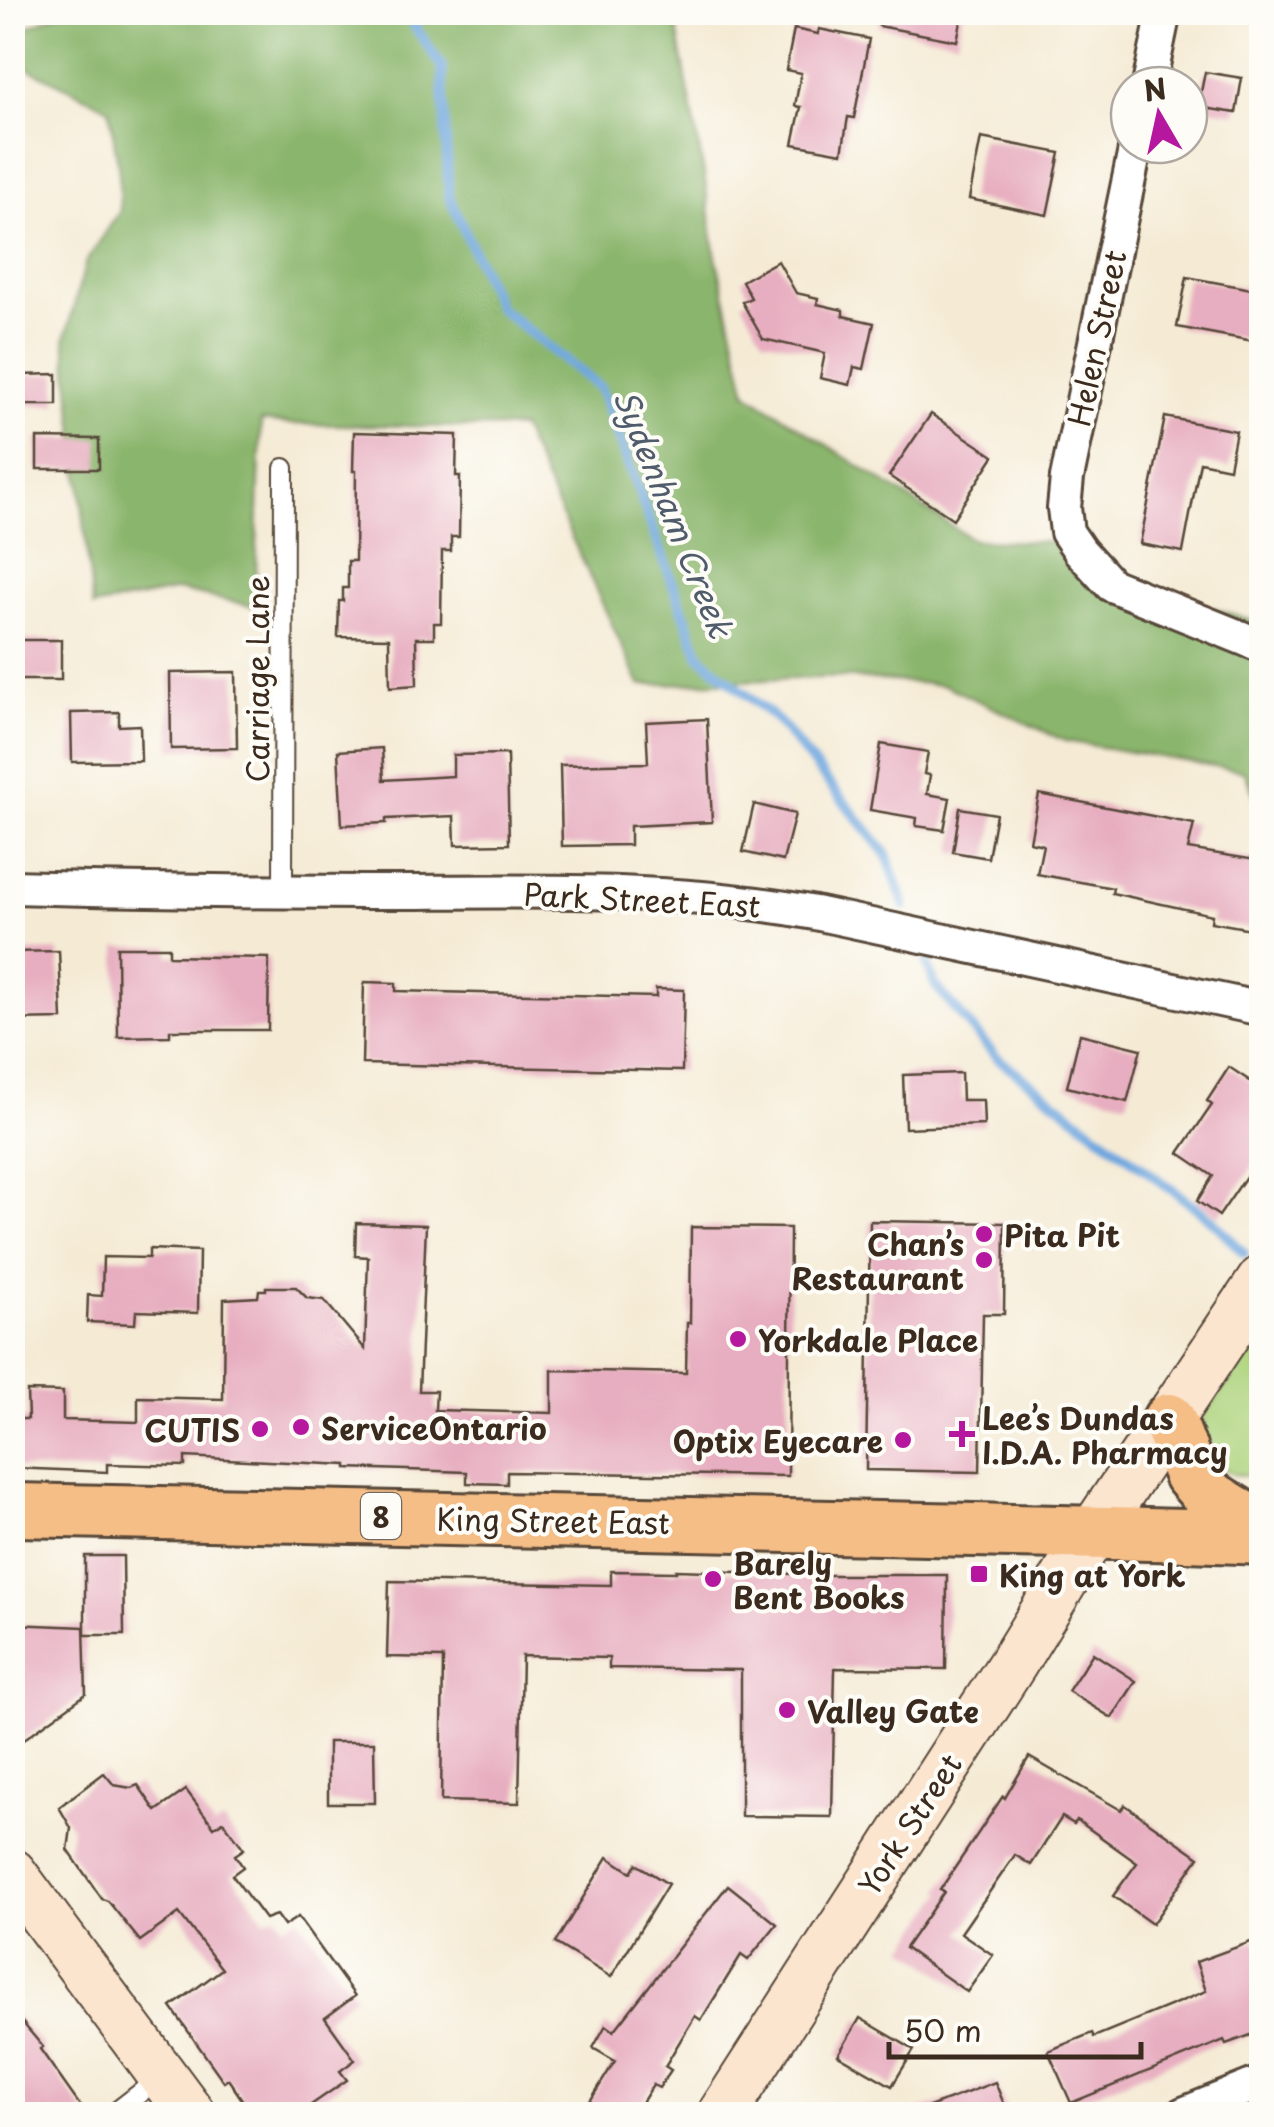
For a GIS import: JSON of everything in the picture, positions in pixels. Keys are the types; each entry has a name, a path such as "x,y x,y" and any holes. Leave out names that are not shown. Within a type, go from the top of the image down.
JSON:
{"main road":[{"path":"1169,1420 1190,1474 1209,1496 1262,1529"},
{"name":"King Street East","path":"12,1510 1094,1531"},
{"name":"8","path":"1094,1531 1262,1538"}],"street":[{"path":"1153,65 1164,12"},
{"name":"Helen Street","path":"1132,165 1067,478 1067,532 1111,584 1262,646"},
{"name":"Park Street East","path":"12,887 218,892 599,891 772,905 1262,1009"},
{"name":"York Street","path":"722,2114 1014,1663 1094,1531 1262,1280"},
{"path":"12,1873 191,2114"},
{"path":"1183,2114 1262,2082"}],"lane":[{"name":"Carriage Lane","path":"283,891 284,468"},
{"path":"113,2114 163,2076"}],"green space":[{"path":"62,12 674,13 715,252 747,393 973,540 1073,543 1125,581 1261,623 1261,811 1244,771 1065,741 944,685 841,677 640,685 521,428 261,421 255,607 178,590 93,607 65,339 86,262 120,211 119,171 109,108 13,61 12,34"},
{"path":"1261,1339 1261,1476 1232,1474 1209,1458 1202,1439 1203,1415"}],"building":[{"path":"880,12 963,12 957,41 879,26"},
{"path":"794,29 818,34 819,29 869,39 854,118 848,117 842,153 793,144 801,107 795,106 801,73 786,70"},
{"path":"1209,73 1242,78 1236,113 1209,109"},
{"path":"981,138 1060,153 1047,215 969,199"},
{"path":"778,261 796,293 818,298 817,304 843,310 843,316 874,323 864,369 854,367 850,385 820,378 825,353 763,339 742,302 751,298 742,281"},
{"path":"1187,277 1262,291 1259,342 1177,327"},
{"path":"57,374 57,405 19,405 19,375"},
{"path":"931,414 994,456 953,519 889,476"},
{"path":"1165,417 1236,431 1229,468 1200,462 1183,552 1140,544"},
{"path":"354,432 457,435 459,537 451,537 451,551 442,551 441,623 434,623 434,638 416,638 417,685 390,687 389,638 338,637 339,601 343,601 343,588 348,588 348,561 355,561"},
{"path":"37,438 99,439 99,469 37,469"},
{"path":"19,640 61,640 61,680 19,680"},
{"path":"236,672 237,748 171,749 170,673"},
{"path":"119,712 119,726 140,725 141,761 72,762 71,713"},
{"path":"707,719 712,822 630,826 630,845 562,846 560,765 648,763 646,722"},
{"path":"881,744 928,752 924,774 930,775 927,794 950,798 944,830 916,826 917,818 870,810"},
{"path":"382,748 384,780 453,776 453,755 507,754 509,844 455,845 454,816 342,825 338,751"},
{"path":"1039,794 1194,824 1188,849 1262,861 1262,931 1211,922 1212,915 1112,893 1113,888 1037,874 1043,845 1030,842"},
{"path":"754,804 795,814 783,861 743,852"},
{"path":"960,808 996,814 988,858 953,852"},
{"path":"117,947 169,947 169,956 269,958 268,1030 170,1030 170,1036 118,1037"},
{"path":"59,951 62,1019 12,1020 12,952"},
{"path":"364,982 396,983 396,991 656,997 656,989 684,990 682,1071 362,1064"},
{"path":"1080,1034 1141,1049 1127,1102 1067,1087"},
{"path":"1229,1067 1262,1089 1262,1153 1219,1216 1197,1201 1213,1176 1179,1153 1212,1105 1207,1101"},
{"path":"961,1073 962,1100 983,1100 984,1125 905,1128 903,1075"},
{"path":"870,1221 1005,1223 1004,1314 983,1314 980,1472 866,1470"},
{"path":"356,1223 426,1225 419,1391 436,1391 435,1410 552,1413 552,1370 686,1373 691,1227 790,1228 788,1476 507,1472 507,1484 467,1483 467,1472 185,1457 185,1466 107,1464 107,1472 12,1468 12,1419 28,1419 27,1391 63,1392 63,1420 138,1422 138,1397 223,1399 224,1299 258,1297 259,1290 266,1287 296,1287 307,1298 324,1300 365,1349 368,1257 355,1256"},
{"path":"149,1249 199,1251 198,1313 136,1311 135,1324 87,1322 88,1295 102,1296 103,1257 149,1258"},
{"path":"85,1556 123,1556 124,1635 85,1635"},
{"path":"611,1571 947,1575 946,1669 835,1668 832,1817 741,1816 741,1670 609,1668 609,1658 522,1656 519,1803 441,1801 443,1658 387,1657 389,1581 611,1585"},
{"path":"12,1624 84,1627 86,1694 12,1748"},
{"path":"1093,1653 1136,1681 1112,1718 1068,1691"},
{"path":"328,1742 374,1742 375,1803 328,1803"},
{"path":"1029,1757 1121,1810 1125,1805 1199,1857 1152,1924 1113,1896 1137,1863 1077,1820 1074,1824 1062,1817 1031,1865 1015,1855 961,1933 993,1955 967,1992 905,1948"},
{"path":"104,1773 114,1785 138,1785 156,1811 186,1790 214,1827 223,1821 244,1849 235,1855 243,1867 232,1875 265,1919 276,1915 284,1926 298,1917 355,1996 325,2018 355,2060 340,2071 347,2080 298,2114 252,2114 228,2079 224,2082 171,2007 222,1969 179,1913 140,1941 108,1901 102,1899 68,1850 71,1828 59,1807"},
{"path":"608,1857 631,1872 636,1864 668,1884 611,1977 555,1943"},
{"path":"728,1885 777,1924 748,1960 741,1955 701,2020 695,2016 665,2066 671,2070 659,2088 653,2085 635,2114 582,2114 615,2061 593,2048 606,2025 614,2031"},
{"path":"1256,1940 1262,1955 1262,2031 1226,2044 1224,2040 1071,2103 1048,2051 1092,2033 1094,2037 1206,1991 1196,1962"},
{"path":"12,2010 43,2047 40,2049 86,2114 12,2114"},
{"path":"860,2018 914,2050 892,2086 838,2055"},
{"path":"995,2082 1008,2114 916,2112"}],"waterway":[{"name":"Sydenham Creek","path":"405,12 442,67 449,196 498,307 600,388 700,656 778,721 886,853 905,906"},
{"name":"Sydenham Creek","path":"927,963 935,985 996,1057 1211,1219 1244,1253"}],"place":[{"name":"Pita Pit","path":"984,1234"},
{"name":"Chan’s Restaurant","path":"984,1260"},
{"name":"Yorkdale Place","path":"738,1339"},
{"name":"ServiceOntario","path":"301,1427"},
{"name":"CUTIS","path":"260,1429"},
{"name":"Lee’s Dundas I.D.A. Pharmacy","path":"962,1434"},
{"name":"Optix Eyecare","path":"903,1440"},
{"name":"King at York","path":"979,1574"},
{"name":"Barely Bent Books","path":"713,1579"},
{"name":"Valley Gate","path":"787,1710"}]}
